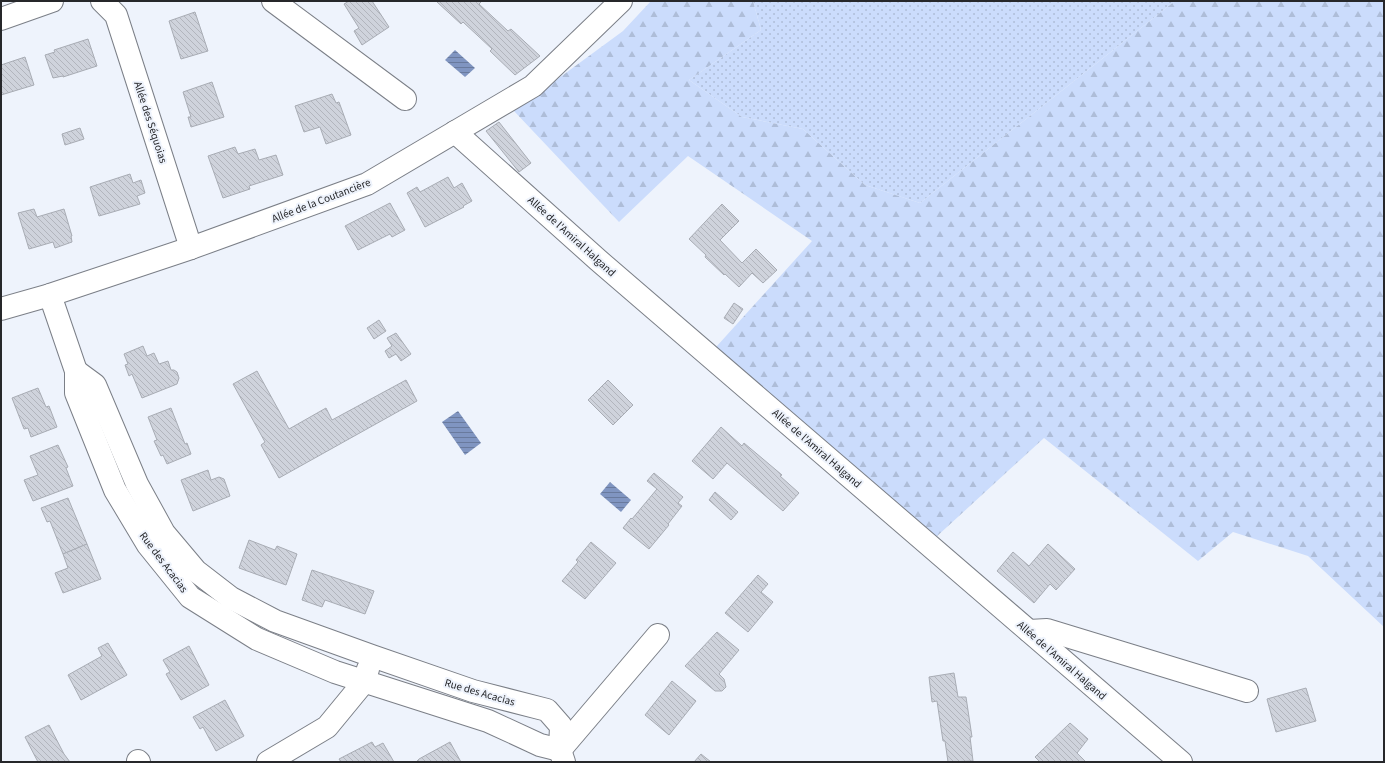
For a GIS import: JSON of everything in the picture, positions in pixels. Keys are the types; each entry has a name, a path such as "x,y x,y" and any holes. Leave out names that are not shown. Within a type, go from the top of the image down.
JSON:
{"street":[{"path":"1,19 52,1"},
{"name":"Allée des Séquoias","path":"102,1 116,15 191,248"},
{"path":"273,1 405,99"},
{"name":"Allée de la Coutancière","path":"1,309 50,295 191,248 367,184 533,86 621,1"},
{"name":"Allée de l'Amiral Halgand","path":"455,132 598,260 1181,762"},
{"name":"Rue des Acacias","path":"50,295 76,371 76,393 116,490 148,545 190,597 257,639 335,672 488,721 562,756 561,726 547,710 473,691 275,621 231,598 196,571 164,533 137,484 95,385 76,371"},
{"path":"1029,631 1047,630 1247,691"},
{"path":"562,756 658,635"},
{"path":"268,762 327,727 364,682 372,656"}],"green space":[{"path":"651,1 753,1 761,30 689,80 742,117 803,129 865,185 920,203 1175,1 1384,1 1384,627 1308,556 1233,532 1198,561 1044,438 923,549 707,357 812,241 688,156 619,222 514,111 623,31"},
{"path":"753,1 1175,1 920,203 865,185 803,129 742,117 689,80 761,30"}],"shaded area":[{"path":"455,50 475,68 465,77 445,60"},
{"path":"458,411 481,443 465,455 442,422"},
{"path":"610,482 631,500 621,512 600,494"}],"building":[{"path":"349,1 372,1 389,27 362,45 354,31 359,28 344,4"},
{"path":"480,1 481,2 479,4 508,31 511,29 540,56 515,75 490,51 492,49 463,22 461,24 437,2"},
{"path":"195,12 208,51 181,59 169,21"},
{"path":"88,39 97,66 63,77 53,78 45,55 55,52 54,50"},
{"path":"25,57 34,85 1,95 1,65"},
{"path":"212,82 224,117 191,127 188,117 191,117 183,92"},
{"path":"332,94 336,103 339,102 351,135 326,144 320,127 304,132 295,106"},
{"path":"499,122 531,163 519,172 486,131"},
{"path":"80,128 84,139 65,145 62,134"},
{"path":"235,147 238,154 255,149 259,160 276,155 283,175 249,186 250,189 223,198 208,156"},
{"path":"130,174 133,183 141,180 145,193 137,196 140,204 99,216 90,187"},
{"path":"448,177 454,188 462,183 472,201 463,206 464,207 425,227 407,193 417,187 420,192"},
{"path":"390,203 405,230 392,237 390,234 358,250 345,226"},
{"path":"722,204 739,221 720,240 742,263 756,249 777,270 763,283 752,273 739,287 705,257 706,255 689,239"},
{"path":"34,209 37,217 64,209 72,236 72,242 55,248 53,242 29,249 18,213"},
{"path":"734,303 743,309 733,324 724,318"},
{"path":"379,320 386,331 374,339 367,328"},
{"path":"396,333 411,354 401,361 396,354 389,358 385,351 392,346 387,338"},
{"path":"143,346 147,356 154,353 159,364 168,361 171,370 177,372 179,378 177,384 142,398 132,374 129,376 125,365 128,364 124,354"},
{"path":"257,371 289,429 326,408 332,420 406,380 417,401 279,478 261,445 265,442 233,384"},
{"path":"608,380 633,405 613,425 588,400"},
{"path":"38,388 46,407 49,406 57,427 31,437 28,428 24,429 12,398"},
{"path":"171,408 185,444 187,443 191,454 167,464 163,455 161,456 154,441 157,440 148,417"},
{"path":"721,427 742,446 744,443 782,475 780,476 799,493 783,511 727,463 713,479 692,461"},
{"path":"58,445 68,467 66,468 73,486 33,501 24,480 38,475 30,456"},
{"path":"208,470 211,480 219,477 224,479 230,496 193,511 181,480"},
{"path":"654,473 683,497 678,503 682,506 668,524 669,525 649,549 623,528 657,489 647,481"},
{"path":"715,492 738,512 731,520 709,500"},
{"path":"68,498 87,544 63,554 50,521 47,522 41,508"},
{"path":"249,540 275,550 277,546 297,554 286,585 239,568"},
{"path":"591,542 616,563 585,599 562,581 578,562 576,560"},
{"path":"87,544 101,579 63,593 55,573 68,568 63,554"},
{"path":"1048,544 1075,569 1056,590 1050,584 1034,603 997,571 1013,552 1029,566"},
{"path":"312,570 374,591 365,614 325,600 322,607 302,600"},
{"path":"758,575 768,584 761,592 773,602 748,632 725,613"},
{"path":"717,632 739,650 719,674 724,679 726,687 722,691 715,691 685,666"},
{"path":"108,643 127,675 81,700 68,675 102,656 98,648"},
{"path":"189,646 209,685 181,700 166,674 170,672 163,660"},
{"path":"954,673 958,697 966,697 972,737 970,737 973,761 948,762 937,701 932,702 929,677"},
{"path":"672,681 696,701 669,735 645,715"},
{"path":"1306,688 1316,721 1276,732 1267,699"},
{"path":"225,700 244,736 216,751 203,727 200,729 193,717"},
{"path":"1070,723 1088,739 1077,753 1086,762 1040,762 1035,757"},
{"path":"49,725 64,754 70,762 38,762 25,737"},
{"path":"372,742 375,747 383,743 394,762 341,762 339,759"},
{"path":"450,742 461,762 416,762 419,759"},
{"path":"701,754 711,762 694,762"}]}
